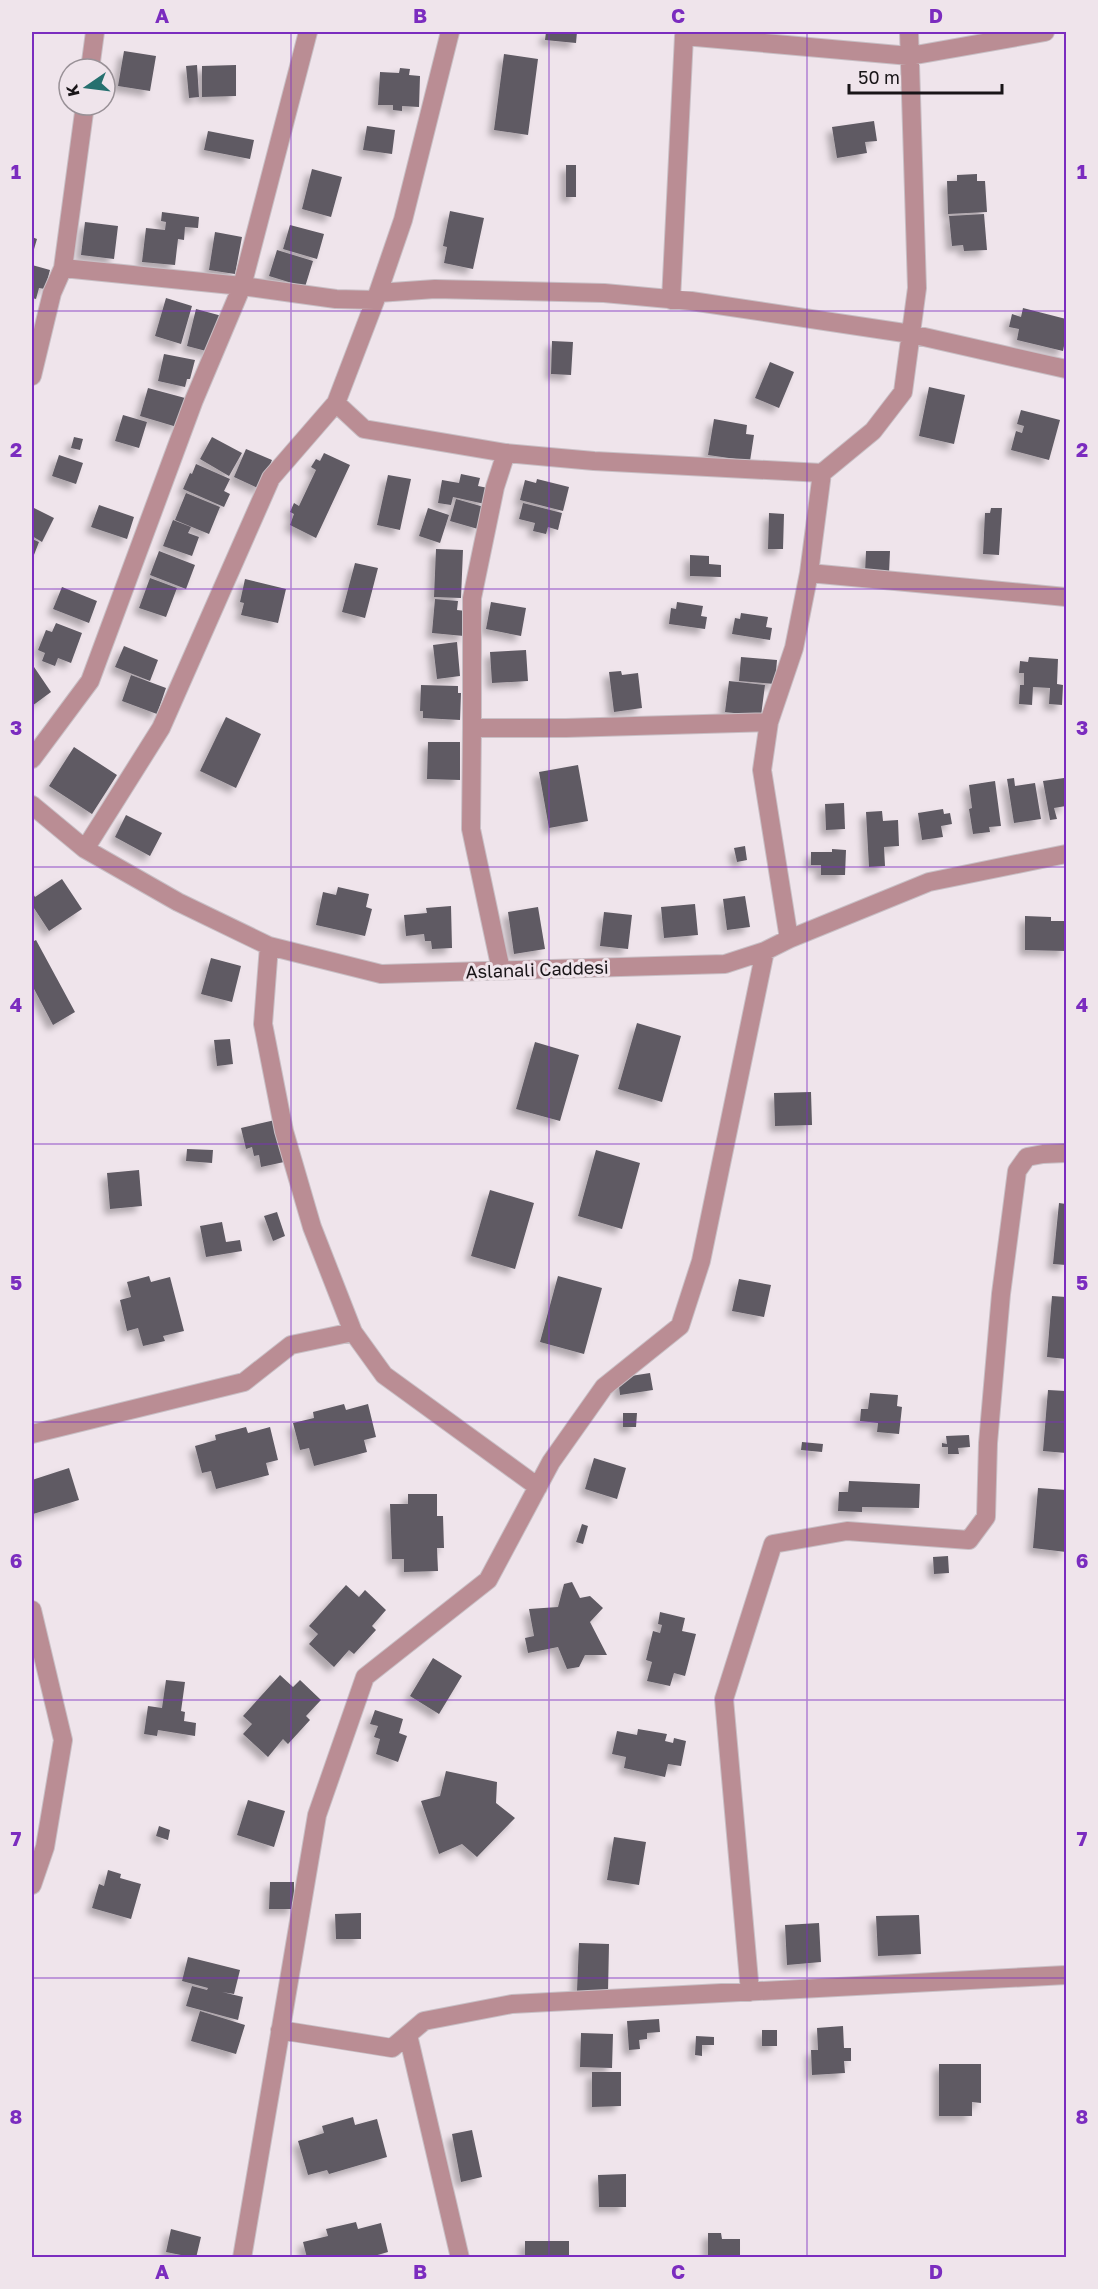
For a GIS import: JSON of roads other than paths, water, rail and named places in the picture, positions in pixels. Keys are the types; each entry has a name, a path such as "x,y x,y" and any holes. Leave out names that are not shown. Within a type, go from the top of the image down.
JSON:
{"street":[{"path":"92,57 95,32"},
{"path":"32,759 90,681 194,400 242,286 308,32"},
{"path":"84,849 161,728 271,478 336,403 403,220 450,32"},
{"path":"336,403 364,429 506,453 594,461 822,473 873,431 903,392 917,288 909,32"},
{"path":"671,300 684,34 910,56 1046,32"},
{"path":"32,376 52,293 63,268 84,117"},
{"path":"63,268 242,286 336,299 447,289 604,293 671,300 911,334 1066,369"},
{"path":"501,970 471,829 471,598 495,487 506,453"},
{"path":"789,939 762,770 769,722 794,648 809,573 822,473"},
{"path":"809,573 1066,597"},
{"path":"472,728 566,728 769,722"},
{"name":"Aslanali Caddesi","path":"32,805 84,849 178,902 269,946 381,974 725,964 765,951 929,882 1066,854"},
{"path":"269,946 263,1024 284,1131 312,1227 353,1332 384,1375 538,1487"},
{"path":"242,2258 317,1815 365,1677 488,1580 551,1462 604,1387 680,1326 701,1262 765,951"},
{"path":"750,1992 724,1699 773,1544 847,1531 969,1540 986,1517 988,1443 1001,1294 1017,1171 1028,1157 1066,1153"},
{"path":"32,1434 244,1382 291,1345 353,1332"},
{"path":"32,1610 63,1740 45,1847 32,1885"},
{"path":"280,2030 392,2048 424,2021 512,2004 1066,1975"},
{"path":"408,2035 460,2258"}]}
